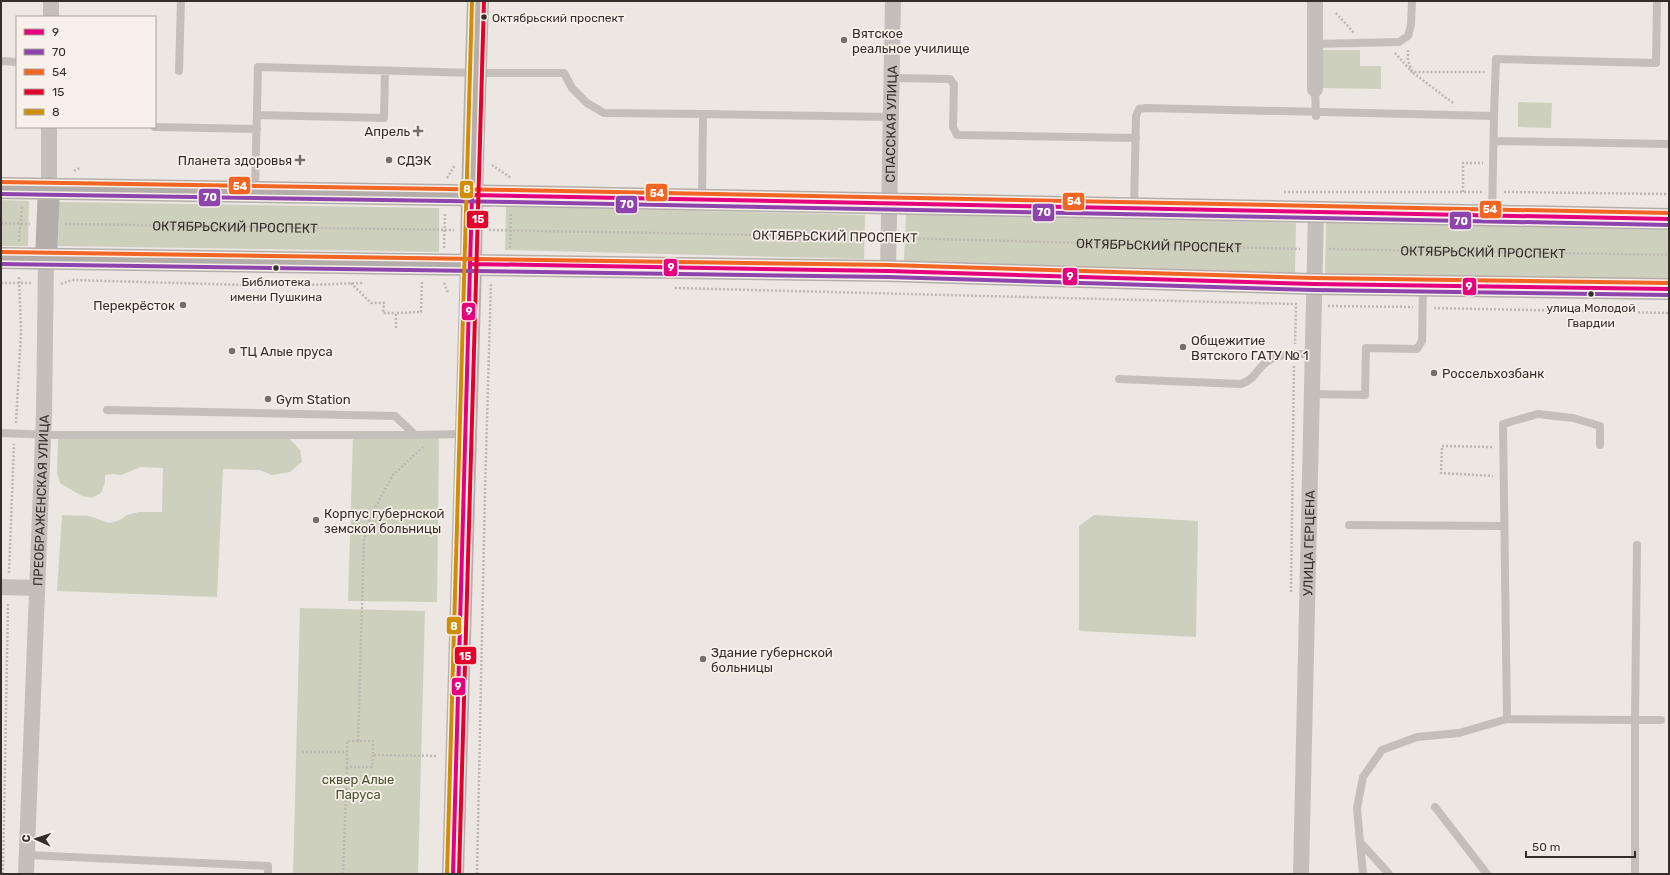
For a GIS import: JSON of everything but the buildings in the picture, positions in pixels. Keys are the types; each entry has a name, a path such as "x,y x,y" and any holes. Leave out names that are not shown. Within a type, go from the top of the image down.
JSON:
{"main road":[{"path":"453,874 478,1"},
{"path":"1,188 472,195 1669,219"},
{"name":"ПРЕОБРАЖЕНСКАЯ УЛИЦА","path":"46,259 49,188"},
{"path":"1,258 888,271 1314,284 1669,289"}],"street":[{"path":"51,1 51,16"},
{"name":"СПАССКАЯ УЛИЦА","path":"888,271 893,1"},
{"path":"1315,1 1315,89"},
{"name":"ПРЕОБРАЖЕНСКАЯ УЛИЦА","path":"49,128 49,188"},
{"name":"УЛИЦА ГЕРЦЕНА","path":"1301,874 1316,212"},
{"name":"ПРЕОБРАЖЕНСКАЯ УЛИЦА","path":"26,874 43,434 46,259"},
{"path":"1,587 36,588"}],"lane":[{"path":"179,70 181,1"},
{"path":"1314,44 1399,42 1408,36 1411,25 1412,1"},
{"path":"1492,216 1496,59 1656,63 1657,1"},
{"path":"1,61 16,62"},
{"path":"255,192 258,67 476,73 564,73 572,88 587,103 604,112 891,117"},
{"path":"257,115 384,118 385,71"},
{"path":"891,78 950,79 954,85 954,127 957,135 1136,138"},
{"path":"1315,89 1316,114"},
{"path":"1134,208 1136,116 1139,109 1316,114 1494,116"},
{"path":"702,200 703,114"},
{"path":"156,127 257,129"},
{"path":"1494,141 1669,144"},
{"path":"1312,394 1365,395 1366,348 1417,349 1422,342 1423,285"},
{"path":"1119,379 1241,384 1250,380 1264,364 1272,359 1285,354 1313,354"},
{"path":"107,410 395,416 415,435"},
{"path":"1507,719 1503,424 1538,414 1573,418 1600,426 1600,445"},
{"path":"1,433 466,434"},
{"path":"1349,525 1504,526"},
{"path":"1635,874 1637,545"},
{"path":"1363,874 1358,808 1363,777 1382,750 1417,737 1459,733 1507,719 1661,720"},
{"path":"1435,807 1487,874"},
{"path":"1360,842 1389,874"},
{"path":"27,855 268,866 268,874"}],"path":[{"path":"1336,12 1356,36"},
{"path":"1408,36 1408,60 1412,72"},
{"path":"1385,42 1412,72 1467,116"},
{"path":"1412,72 1496,73"},
{"path":"492,159 492,167 512,178"},
{"path":"1463,192 1464,163 1494,163"},
{"path":"1276,192 1669,194"},
{"path":"19,239 23,203"},
{"path":"444,252 446,207"},
{"path":"510,248 511,208"},
{"name":"ОКТЯБРЬСКИЙ ПРОСПЕКТ","path":"1,223 47,225 510,230 889,237 1315,249 1669,255"},
{"path":"60,284 72,280 281,286"},
{"path":"443,280 448,294"},
{"path":"351,283 371,303 384,303 384,313 396,313 421,312 422,281"},
{"path":"478,874 491,282 497,282"},
{"path":"1,283 19,283"},
{"path":"674,288 1296,304"},
{"path":"1321,305 1669,313"},
{"path":"396,313 396,328"},
{"path":"358,741 364,539 371,514 393,475 429,442 444,434"},
{"path":"1503,447 1442,446 1441,473 1503,476"},
{"path":"343,874 346,767 347,752 347,741 373,742 372,767 346,767"},
{"path":"302,752 347,752"},
{"path":"373,755 436,756"}],"green space":[{"path":"1319,50 1360,50 1360,66 1381,66 1381,89 1318,88"},
{"path":"1518,102 1552,103 1551,128 1518,127"},
{"path":"1,200 29,201 28,246 1,246"},
{"path":"59,202 439,208 439,252 58,246"},
{"path":"506,206 865,215 864,259 505,250"},
{"path":"906,211 1296,223 1295,273 904,261"},
{"path":"1326,222 1669,230 1669,280 1325,274"},
{"path":"67,435 287,436 300,450 302,462 290,472 272,475 260,470 223,469 217,597 57,591 62,515 89,516 110,523 120,520 127,515 139,512 162,512 163,468 141,467 121,475 105,475 105,483 101,493 92,498 82,496 60,483 57,473 58,439"},
{"path":"353,437 439,437 437,602 348,601"},
{"path":"1094,515 1198,521 1196,637 1079,631 1079,526"},
{"name":"сквер Алые Паруса","path":"300,608 425,611 418,874 293,874"}],"transit line":[{"name":"8","path":"447,874 472,1"},
{"name":"15","path":"459,874 484,1"},
{"name":"54","path":"1,182 511,190 1669,213"},
{"name":"70","path":"1,194 511,202 1669,225"},
{"name":"9","path":"453,874 472,195 1669,219"},
{"name":"54","path":"1,252 888,265 1314,278 1669,283"},
{"name":"70","path":"1,264 888,277 1314,290 1669,295"},
{"name":"9","path":"471,264 888,271 1314,284 1669,289"}],"place":[{"name":"Октябрьский проспект","path":"484,17"},
{"name":"Вятское реальное училище","path":"844,40"},
{"name":"Апрель","path":"418,131"},
{"name":"Планета здоровья","path":"300,160"},
{"name":"СДЭК","path":"389,160"},
{"name":"Библиотека имени Пушкина","path":"276,268"},
{"name":"улица Молодой Гвардии","path":"1591,294"},
{"name":"Перекрёсток","path":"183,305"},
{"name":"Общежитие Вятского ГАТУ № 1","path":"1183,347"},
{"name":"ТЦ Алые пруса","path":"232,351"},
{"name":"Россельхозбанк","path":"1434,373"},
{"name":"Gym Station","path":"268,399"},
{"name":"Корпус губернской земской больницы","path":"316,520"},
{"name":"Здание губернской больницы","path":"703,659"}]}
